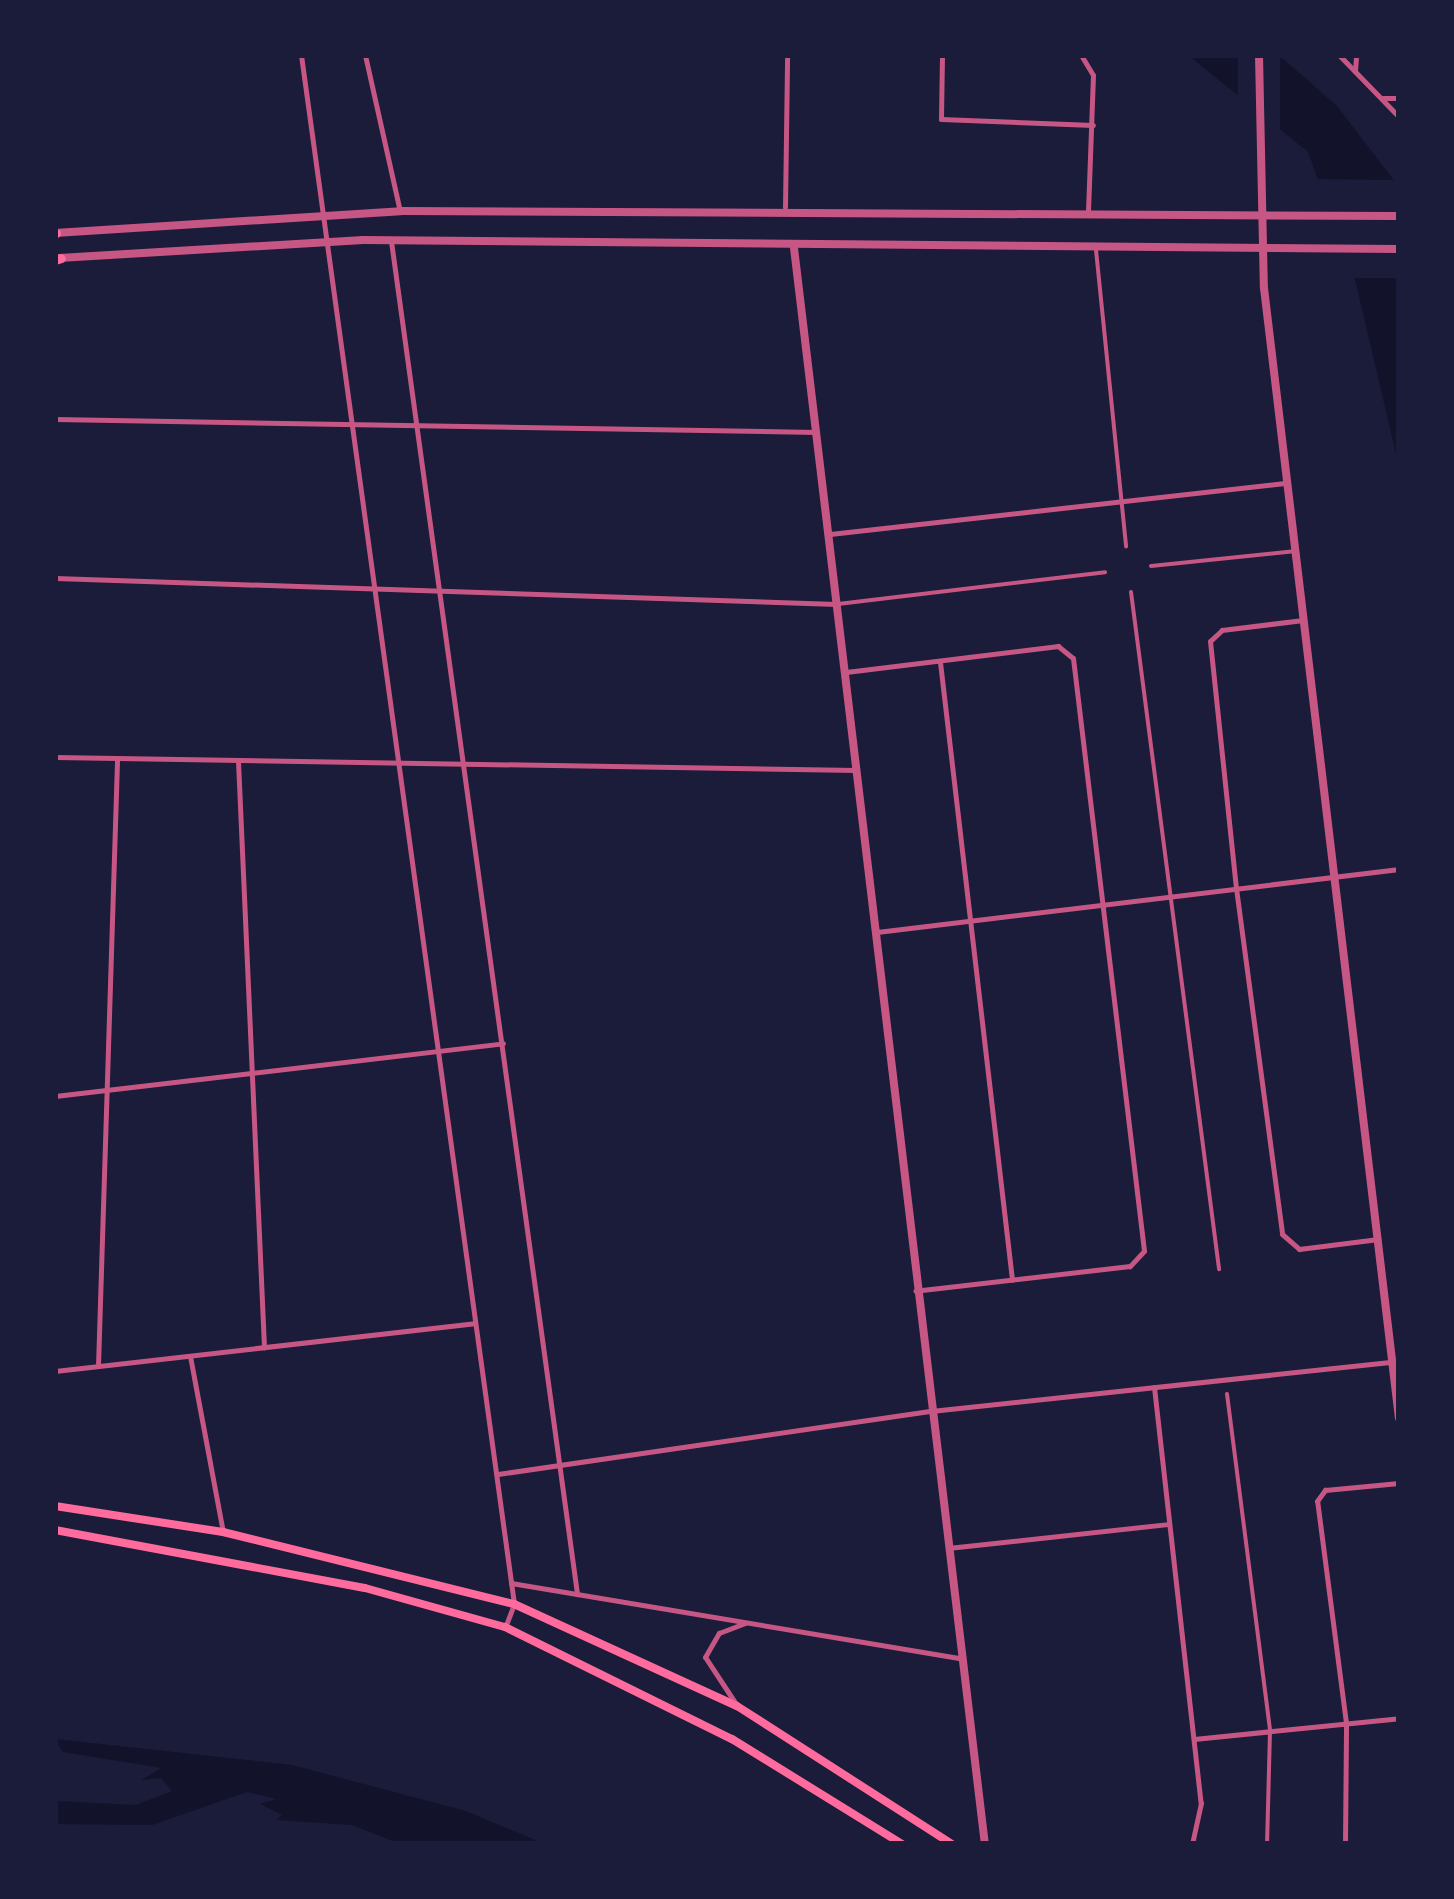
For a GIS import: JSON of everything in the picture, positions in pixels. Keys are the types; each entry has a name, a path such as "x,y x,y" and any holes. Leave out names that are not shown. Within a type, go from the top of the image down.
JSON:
{"main road":[{"path":"55,1506 224,1532 514,1604 738,1706 952,1844"},
{"path":"55,1530 365,1588 505,1627 732,1739 902,1844"}],"street":[{"path":"302,55 512,1583 514,1604 505,1627"},
{"path":"365,55 380,152 400,211"},
{"path":"785,207 787,55"},
{"path":"942,55 941,119 1092,125"},
{"path":"1082,55 1088,63 1092,125 1088,213"},
{"path":"1260,55 1263,248 1287,483 1399,1418"},
{"path":"1339,55 1399,117"},
{"path":"1355,70 1356,55"},
{"path":"1383,98 1399,98"},
{"path":"55,233 400,211 785,207 1262,217 1399,216"},
{"path":"391,240 576,1594"},
{"path":"57,259 391,240 794,248 1399,248"},
{"path":"794,248 877,932 958,1658 985,1844"},
{"path":"1096,250 1126,546"},
{"path":"55,419 817,432"},
{"path":"830,534 1287,483"},
{"path":"1151,566 1296,551"},
{"path":"55,578 838,604 1105,572"},
{"path":"1131,592 1219,1269"},
{"path":"1304,620 1222,630 1210,641 1236,888 1282,1234 1299,1249 1378,1239"},
{"path":"846,672 940,660 1068,651 1144,1251 1130,1266 915,1291"},
{"path":"940,660 1012,1280"},
{"path":"55,757 857,770"},
{"path":"98,1366 117,758"},
{"path":"238,760 264,1347"},
{"path":"877,932 1399,869"},
{"path":"55,1096 502,1043"},
{"path":"55,1371 476,1322"},
{"path":"190,1356 224,1532"},
{"path":"496,1474 931,1412 1392,1362"},
{"path":"1154,1388 1201,1803 1192,1844"},
{"path":"1227,1394 1270,1731 1267,1844"},
{"path":"1345,1844 1346,1723 1317,1502 1324,1490 1399,1483"},
{"path":"946,1548 1168,1524"},
{"path":"512,1583 958,1658"},
{"path":"738,1706 705,1657 719,1633 748,1623"},
{"path":"1194,1739 1399,1718"}],"shaded area":[{"path":"1188,55 1279,55 1337,106 1399,187 1399,467 1356,283 1308,152"},
{"path":"55,1739 292,1765 466,1811 545,1844 400,1844 352,1825 276,1820 282,1815 260,1804 277,1799 247,1792 152,1825 55,1824 55,1801 136,1805 172,1791 161,1778 141,1780 162,1768 63,1752"}],"pier":[{"path":"1238,55 1280,55 1280,132 1238,97"},
{"path":"1316,179 1399,180 1399,278 1349,278"}]}
